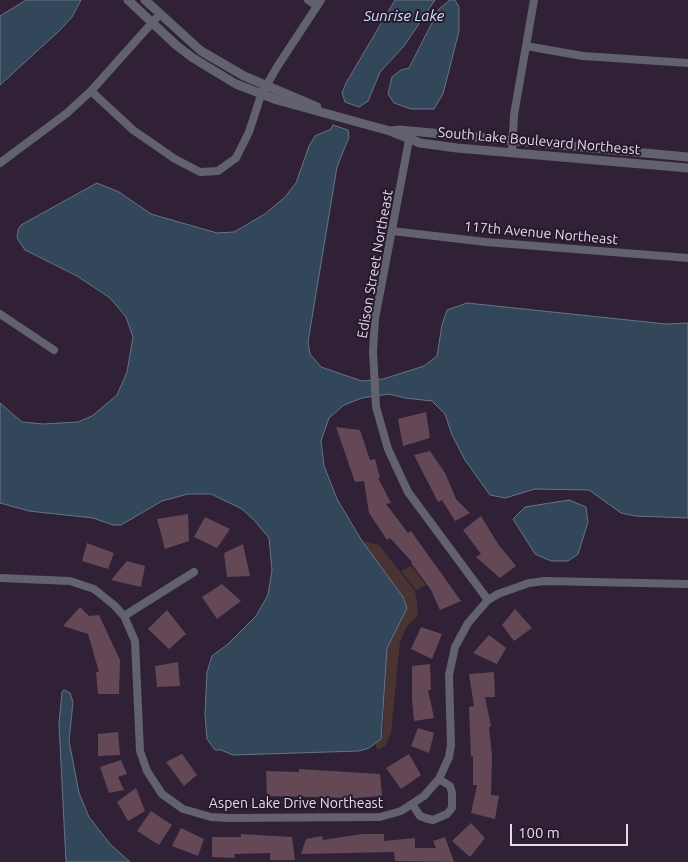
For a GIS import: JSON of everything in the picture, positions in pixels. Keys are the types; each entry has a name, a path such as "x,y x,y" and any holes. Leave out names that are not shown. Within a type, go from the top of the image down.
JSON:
{"street":[{"name":"South Lake Boulevard Northeast","path":"128,0 176,45 205,66 236,84 261,95 390,131 408,140 457,148 688,168"},
{"name":"South Lake Boulevard Northeast","path":"145,0 159,15 201,51 244,76 323,111"},
{"path":"91,91 120,119 148,140 189,166 200,172 210,172 226,167 236,158 249,132 261,95 319,3 308,0"},
{"path":"512,152 514,115 534,0"},
{"path":"0,163 52,126 91,91 159,15"},
{"path":"526,46 592,56 688,63"},
{"name":"South Lake Boulevard Northeast","path":"390,131 400,130 688,157"},
{"name":"Edison Street Northeast","path":"408,140 375,319 373,368 376,407 388,449 408,492 488,600"},
{"name":"117th Avenue Northeast","path":"392,232 486,242 688,258"},
{"path":"0,314 54,350"},
{"path":"124,616 194,572"},
{"name":"Aspen Lake Drive Northeast","path":"0,578 56,580 82,584 104,596 124,616 135,641 137,653 137,699 142,756 147,771 162,794 183,809 211,817 370,818 390,815 424,796 439,779 449,757 451,744 451,662 468,623 488,600 514,587 545,581 688,584"},
{"path":"412,804 420,816 425,818 433,820 447,814 452,808 452,792 450,786 439,779"}],"shaded area":[{"path":"362,541 379,545 415,591 418,615 406,628 400,642 391,733 385,746 377,750 376,743 381,739 383,732 387,648 406,604"},
{"path":"411,566 426,585 416,590 401,571"}],"water":[{"path":"26,0 81,0 72,17 59,31 0,85 0,16"},
{"name":"Sunrise Lake","path":"395,0 435,0 404,46 380,72 368,101 359,107 345,102 342,93 346,83"},
{"path":"450,0 455,0 459,7 459,31 443,94 434,109 411,109 394,103 388,94 392,77 401,70 409,68 439,9"},
{"path":"333,125 348,130 349,137 337,167 308,342 310,354 321,367 362,381 383,379 424,366 437,356 442,325 447,310 467,303 666,324 688,323 688,518 635,516 621,513 589,490 535,489 505,498 490,495 465,460 452,435 445,414 432,401 389,394 362,398 344,405 329,418 321,441 324,466 337,499 362,541 403,597 407,608 387,648 381,739 369,748 359,751 233,755 221,750 215,750 207,739 205,714 207,672 212,656 228,644 256,616 268,595 272,570 269,538 254,520 242,509 211,494 188,494 162,501 121,525 113,525 93,518 29,511 0,503 0,403 22,422 43,424 78,422 92,416 117,395 127,372 133,337 126,317 110,298 77,276 25,250 17,238 18,230 21,225 97,183 119,192 151,214 217,233 234,232 265,214 285,197 296,183 309,146 315,136 331,129"},
{"path":"569,500 586,507 588,522 578,554 568,561 551,561 535,554 513,519 525,507"},
{"path":"64,690 70,693 73,702 69,741 79,793 89,817 110,844 130,862 66,862 59,724 62,692"}],"building":[{"path":"426,412 430,438 403,446 398,419"},
{"path":"336,427 360,430 370,460 375,459 380,478 378,478 391,503 386,504 408,533 411,531 461,601 440,610 431,590 412,562 390,538 387,540 369,513 364,481 355,482"},
{"path":"430,451 445,473 456,499 470,513 455,521 442,500 438,502 414,455"},
{"path":"188,514 189,541 165,549 157,519"},
{"path":"481,516 498,544 516,566 500,578 476,557 481,554 463,530"},
{"path":"205,517 230,529 217,548 194,537"},
{"path":"87,543 114,553 108,569 82,561"},
{"path":"243,544 250,576 227,577 224,553"},
{"path":"127,561 145,566 141,587 111,580"},
{"path":"222,584 241,601 217,619 202,597"},
{"path":"80,607 89,616 99,615 120,660 119,694 98,694 96,672 99,672 88,634 63,626"},
{"path":"515,609 532,628 514,641 502,625"},
{"path":"167,610 186,634 169,649 148,629"},
{"path":"421,627 442,634 432,659 411,649"},
{"path":"489,635 506,648 497,664 473,653"},
{"path":"178,662 180,686 157,687 155,666"},
{"path":"430,664 431,690 428,690 434,718 414,721 412,666"},
{"path":"494,672 495,697 485,697 491,726 489,727 492,756 491,795 499,796 495,819 471,813 477,785 473,785 469,707 474,706 469,674"},
{"path":"418,728 434,733 429,753 411,746"},
{"path":"118,732 120,755 98,756 98,734"},
{"path":"182,754 197,775 184,786 166,762"},
{"path":"409,754 421,775 401,789 386,768"},
{"path":"121,760 127,774 118,777 124,790 109,793 100,767"},
{"path":"299,769 380,774 382,796 355,798 267,796 266,771 299,772"},
{"path":"136,788 145,811 128,821 117,802"},
{"path":"151,811 172,825 159,845 137,831"},
{"path":"471,823 485,838 470,857 452,841"},
{"path":"181,828 204,839 198,856 172,846"},
{"path":"241,834 292,837 295,860 270,860 270,853 234,854 235,858 212,857 212,837 241,837"},
{"path":"362,834 384,834 384,841 415,838 415,848 436,848 433,841 445,837 454,862 395,861 394,852 301,854 306,839 322,836 323,840"}]}
